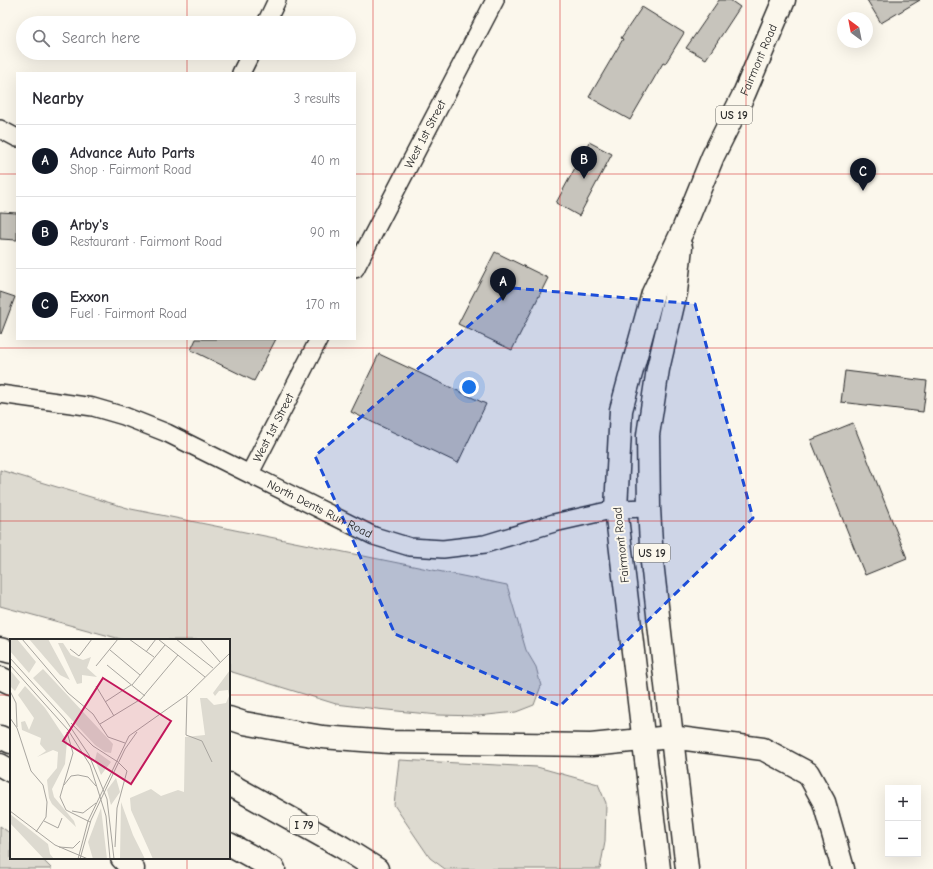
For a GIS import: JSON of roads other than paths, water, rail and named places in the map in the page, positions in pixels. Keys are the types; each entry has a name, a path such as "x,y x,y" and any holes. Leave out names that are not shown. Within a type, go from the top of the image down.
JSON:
{"main road":[{"name":"Fairmont Road","path":"659,869 616,509 621,410 653,293 683,230 713,156 744,94 784,0"},
{"name":"Fairmont Road","path":"683,230 676,292 658,369 648,435 649,508 658,627 687,869"},
{"path":"0,649 10,652"},
{"path":"0,678 10,683"},
{"path":"230,718 244,723 322,737 388,742 591,745 644,741 671,737 762,748 808,773 824,802 843,869"},
{"path":"0,737 10,742"},
{"path":"0,765 10,770"},
{"name":"I 79","path":"230,785 342,847 377,869"},
{"path":"230,845 274,869"},
{"path":"123,859 133,869"}],"street":[{"path":"269,16 277,0"},
{"name":"West 1st Street","path":"356,267 495,0"},
{"path":"242,72 248,60"},
{"path":"0,129 16,137"},
{"name":"West 1st Street","path":"250,473 318,340"},
{"name":"North Dents Run Road","path":"0,394 93,407 124,416 167,433 374,536 410,547 444,549 485,544 554,523 616,509 649,508"}],"place":[{"name":"Arby's","path":"584,179"},
{"name":"Exxon","path":"863,191"},
{"name":"Advance Auto Parts","path":"503,301"}]}
